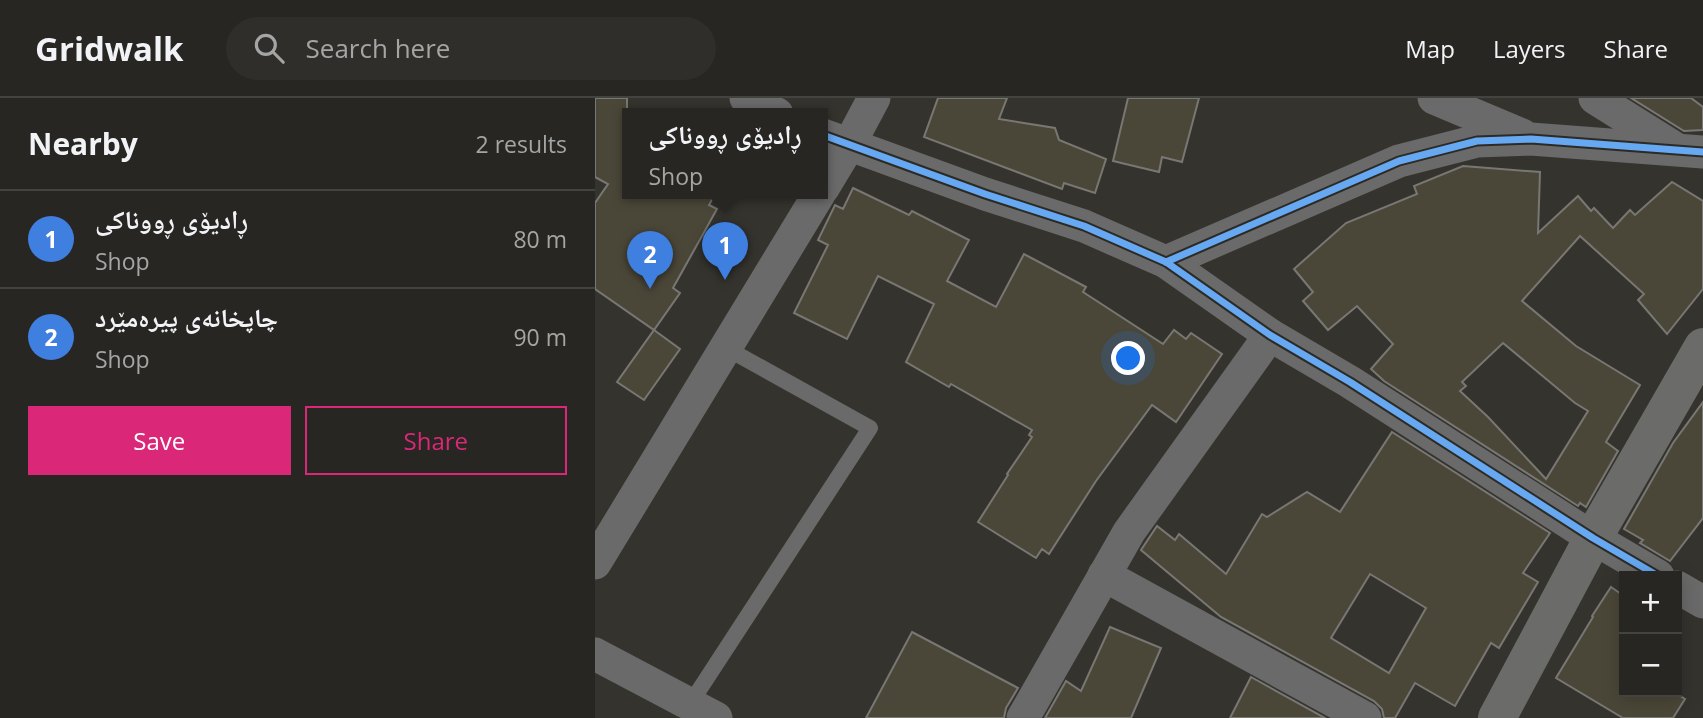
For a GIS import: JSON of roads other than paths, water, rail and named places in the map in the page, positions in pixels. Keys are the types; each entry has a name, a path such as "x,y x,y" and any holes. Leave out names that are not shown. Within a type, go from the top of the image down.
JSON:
{"main road":[{"path":"1497,718 1593,538 1703,347"}],"street":[{"path":"745,98 765,108"},
{"path":"828,170 836,140 874,98"},
{"path":"1434,98 1531,139"},
{"path":"1595,98 1691,151"},
{"path":"1166,262 1399,161 1477,141 1531,139 1691,151"},
{"path":"836,140 985,194 1084,226 1166,262 1270,335 1350,382 1593,538 1649,571"},
{"path":"595,563 816,199"},
{"path":"1023,718 1129,532 1270,335"},
{"path":"1104,575 1365,718"},
{"path":"1682,590 1703,602"},
{"path":"595,654 703,711"}],"lane":[{"path":"703,711 870,428 726,348"}],"place":[{"name":"ڕادیۆی ڕووناکی","path":"725,280"},
{"name":"چاپخانەی پیرەمێرد","path":"650,289"}]}
